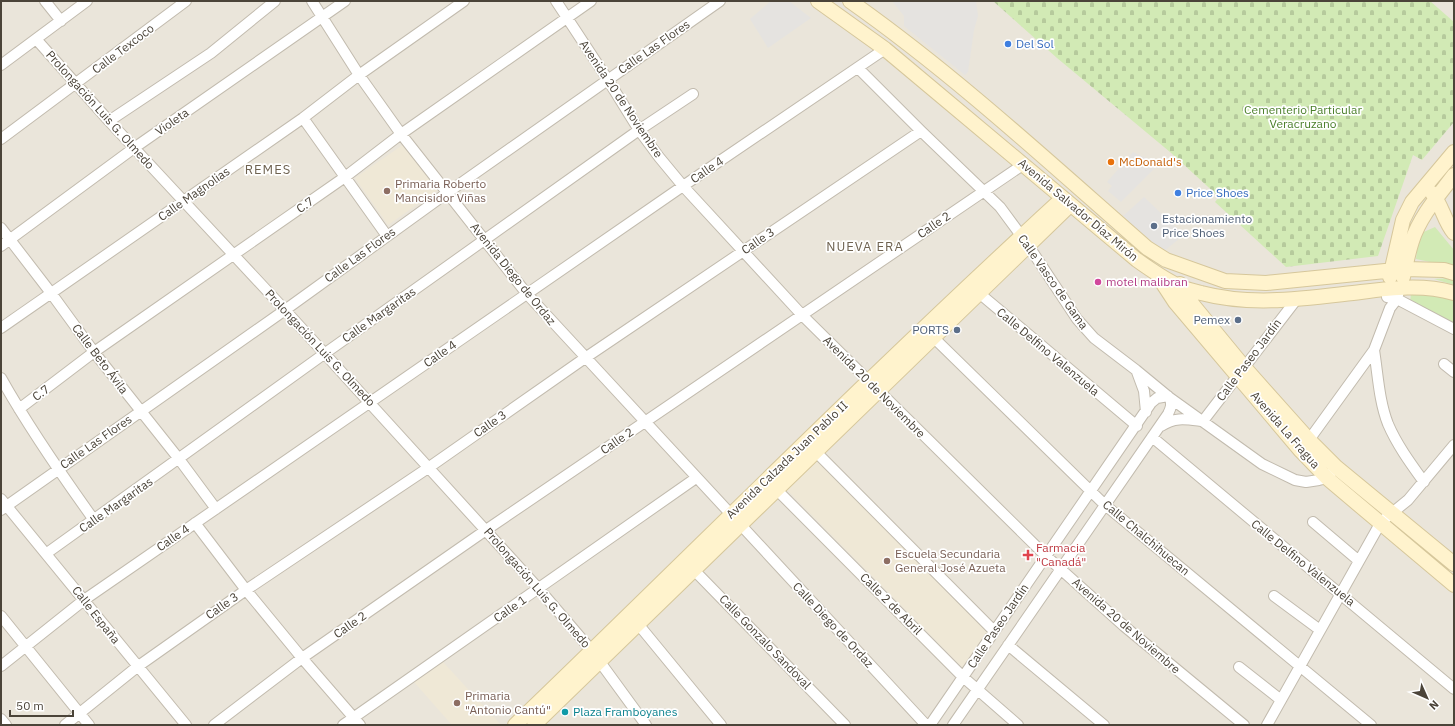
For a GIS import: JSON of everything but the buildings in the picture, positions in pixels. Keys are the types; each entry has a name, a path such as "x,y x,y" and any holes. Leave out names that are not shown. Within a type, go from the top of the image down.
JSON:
{"main road":[{"name":"Avenida Salvador Díaz Mirón","path":"818,1 885,49 1024,164 1066,201 1157,275 1182,288 1214,296 1250,301 1296,300 1393,293 1429,288 1454,293"},
{"name":"Avenida Salvador Díaz Mirón","path":"850,1 896,34 963,87 1147,248 1166,260 1225,281 1266,283 1398,269 1444,270 1454,273"},
{"path":"925,82 933,81 951,93 956,93 963,87"},
{"path":"1393,293 1398,269 1404,220 1412,202 1454,152"},
{"path":"1398,269 1419,226 1436,198 1454,175"},
{"path":"1426,185 1436,198 1445,219 1454,233"},
{"name":"Avenida Calzada Juan Pablo II","path":"535,724 596,656 689,564 740,525 777,490 816,452 873,387 1066,201"},
{"name":"Avenida Calzada Juan Pablo II","path":"515,725 596,656 638,624 730,515 767,480 873,387 933,337 979,293 1024,240"},
{"name":"Avenida La Fragua","path":"1147,248 1157,275 1175,302 1241,372 1305,446 1327,478 1454,585"},
{"name":"Avenida La Fragua","path":"1166,260 1193,305 1241,372"},
{"name":"Avenida La Fragua","path":"1305,446 1336,467 1454,564"}],"street":[{"path":"45,1 61,21"},
{"path":"1,66 87,1"},
{"name":"Calle Texcoco","path":"1,139 186,1"},
{"path":"109,121 211,53 274,1"},
{"name":"Avenida Diego de Ordaz","path":"312,1 359,75 401,134 527,294 740,525"},
{"name":"Violeta","path":"1,246 134,148 345,1"},
{"name":"Calle Magnolias","path":"1,328 303,118 359,75 464,1"},
{"name":"Avenida 20 de Noviembre","path":"556,1 639,130 659,157 802,316 1046,556 1124,626 1244,725"},
{"name":"C.7","path":"19,409 94,352 234,256 345,177 401,134 591,1"},
{"name":"Calle Las Flores","path":"3,505 58,469 285,310 447,193 720,1"},
{"name":"Prolongación Luis G. Olmedo","path":"36,40 539,589 596,656 646,725"},
{"name":"Calle 4","path":"1,666 84,600 885,49"},
{"name":"Calle Vasco de Gama","path":"858,68 1000,207 1077,319 1094,338 1169,397 1262,464 1295,480 1306,482 1327,478"},
{"name":"Calle Margaritas","path":"47,553 639,130 693,94"},
{"path":"303,118 387,236"},
{"name":"Calle 3","path":"65,725 137,667 246,590 428,468 585,358 921,131"},
{"name":"Calle 2","path":"214,725 302,658 486,530 1024,164"},
{"name":"Calle Beto Ávila","path":"1,228 94,352 216,508"},
{"name":"Calle Delfino Valenzuela","path":"979,293 1137,426"},
{"path":"1305,446 1374,350 1390,308 1393,293 1454,329"},
{"name":"Calle Paseo Jardín","path":"1203,421 1296,300"},
{"name":"Calle Chalchihuecan","path":"933,337 1105,505 1371,725"},
{"path":"1374,350 1382,403 1388,424 1401,450 1424,482"},
{"path":"1444,364 1454,372"},
{"path":"1136,370 1144,391 1146,412"},
{"path":"1,378 19,409 58,469 94,520"},
{"name":"Calle Paseo Jardín","path":"930,725 1146,412 1157,398 1169,397 1171,408 1158,428 953,725"},
{"path":"1158,428 1169,421 1182,419 1203,421"},
{"name":"Calle Delfino Valenzuela","path":"1152,437 1454,689"},
{"path":"1267,725 1381,522 1408,500 1454,446"},
{"path":"816,452 994,631"},
{"path":"1327,478 1336,467"},
{"name":"Calle 1","path":"343,725 357,721 539,589 696,478"},
{"name":"Calle 2 de Abril","path":"767,480 963,677 1018,725"},
{"name":"Calle España","path":"3,505 47,553 137,667 186,725"},
{"path":"1313,522 1359,561"},
{"path":"194,524 302,658 357,721"},
{"name":"Calle Diego de Ordaz","path":"740,525 926,725"},
{"name":"Calle Gonzalo Sandoval","path":"689,564 845,725"},
{"path":"1274,596 1320,630"},
{"path":"1,616 89,725"},
{"path":"638,624 721,725"},
{"path":"1008,645 1104,725"},
{"path":"1239,666 1281,700"},
{"path":"1,719 6,725"}],"shaded area":[{"path":"1,1 1454,1 1454,725 1,725"},
{"path":"771,1 789,1 811,18 768,48 750,19"},
{"path":"892,1 976,1 978,16 974,30 968,72 965,75 904,26 904,16"},
{"path":"404,144 438,190 388,225 355,178"},
{"path":"1133,152 1159,164 1121,202 1108,191 1112,186 1107,182"},
{"name":"Estacionamiento Price Shoes","path":"1144,197 1184,235 1164,251 1122,217"},
{"name":"Escuela Secundaria General José Azueta","path":"816,458 989,633 964,669 785,488"},
{"name":"Primaria \"Antonio Cantú\"","path":"443,662 501,725 452,725 414,682"}],"green space":[{"name":"Cementerio Particular Veracruzano","path":"993,1 1430,1 1454,22 1454,122 1422,160 1413,155 1378,256 1286,267 1215,202 1219,197 1170,152 1057,58"},
{"path":"1435,227 1454,250 1454,267 1416,259 1419,234"},
{"path":"1434,279 1454,279 1454,285"},
{"path":"1411,293 1454,296 1454,325 1410,303"}],"place":[{"name":"Del Sol","path":"1008,44"},
{"name":"McDonald's","path":"1111,162"},
{"name":"Primaria Roberto Mancisidor Viñas","path":"387,191"},
{"name":"Price Shoes","path":"1178,193"},
{"name":"Estacionamiento Price Shoes","path":"1154,226"},
{"name":"motel malibran","path":"1098,282"},
{"name":"Pemex","path":"1238,320"},
{"name":"PORTS","path":"957,330"},
{"name":"Farmacia \"Canadá\"","path":"1028,555"},
{"name":"Escuela Secundaria General José Azueta","path":"887,561"},
{"name":"Primaria \"Antonio Cantú\"","path":"457,703"},
{"name":"Plaza Framboyanes","path":"565,712"}],"district":[{"name":"REMES","path":"268,169"},
{"name":"NUEVA ERA","path":"865,246"}]}
